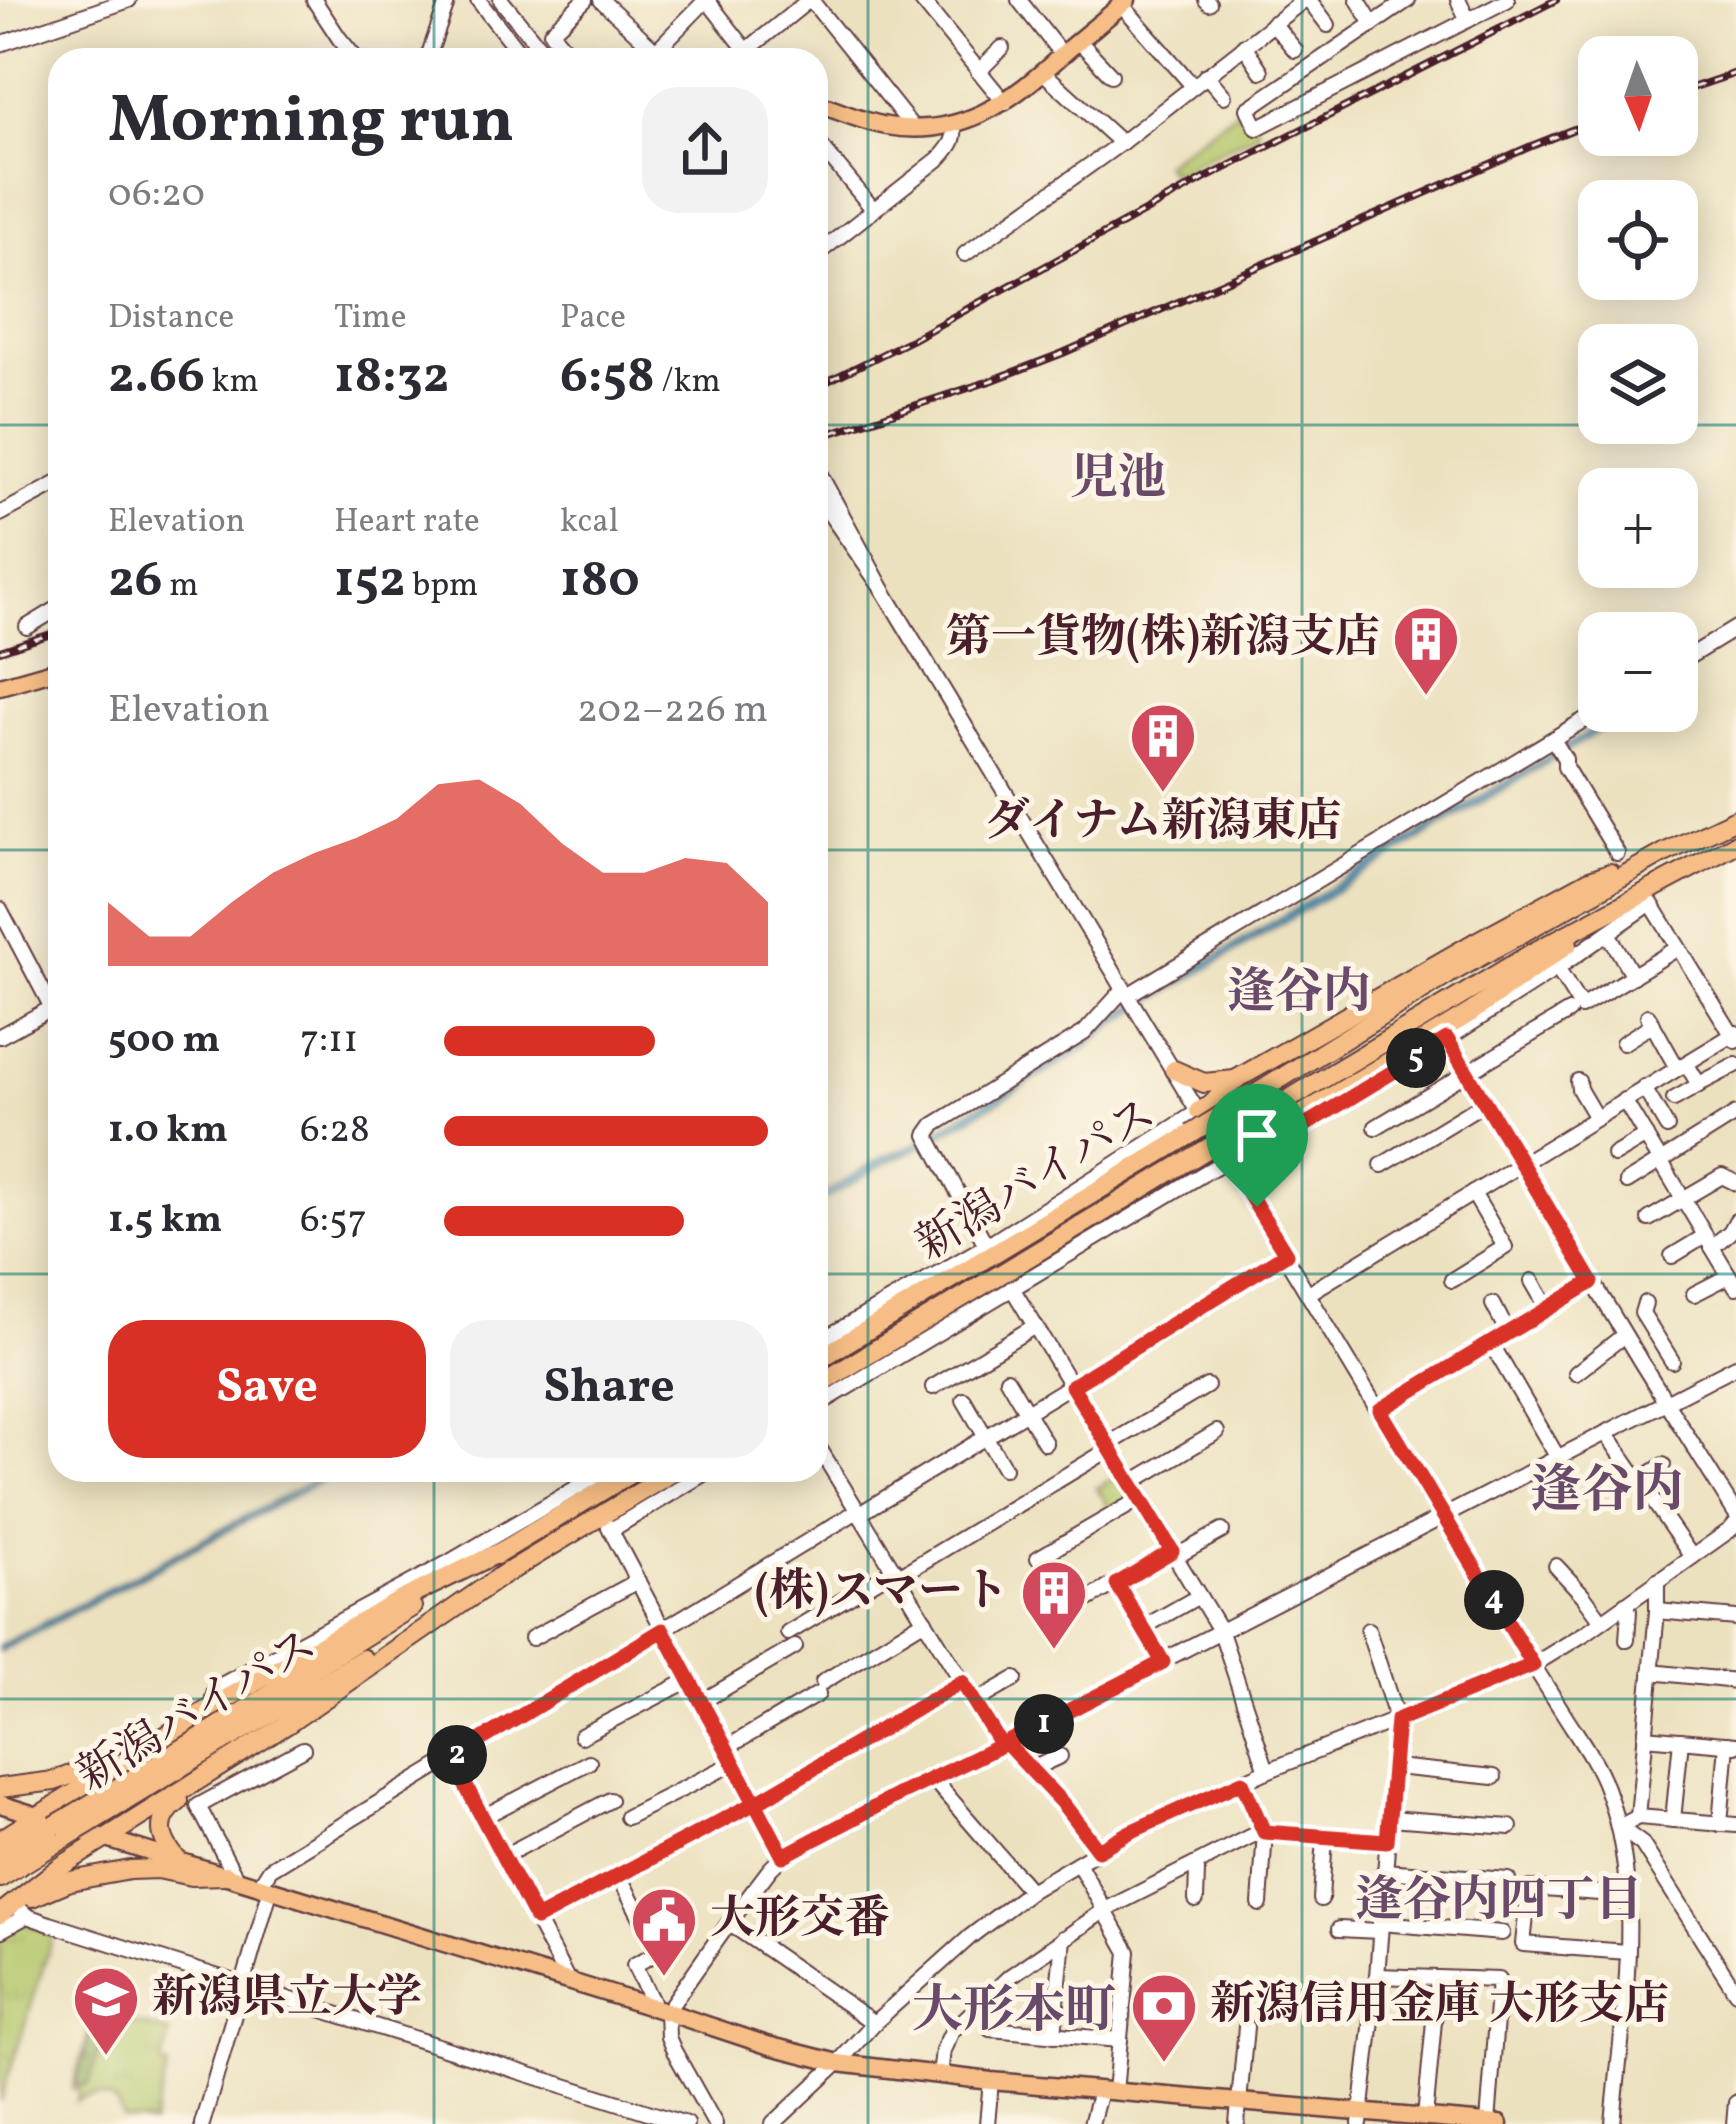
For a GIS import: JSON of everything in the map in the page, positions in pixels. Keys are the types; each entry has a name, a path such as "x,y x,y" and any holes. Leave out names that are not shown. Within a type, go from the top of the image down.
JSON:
{"highway":[{"name":"新潟バイパス","path":"828,1354 1449,974 1736,819"},
{"name":"新潟バイパス","path":"828,1378 1534,952 1736,844"},
{"path":"1198,1111 1210,1106 1235,1080 1454,954 1590,880 1664,854"},
{"path":"1233,1167 1470,1013 1646,890"},
{"path":"1174,1070 1204,1083 1235,1080"},
{"name":"新潟バイパス","path":"177,1761 616,1482"},
{"name":"新潟バイパス","path":"54,1826 177,1761 656,1482"},
{"path":"0,1878 155,1742 399,1600 506,1549"},
{"path":"178,1861 164,1845 166,1811 507,1572"},
{"path":"14,1912 60,1867 266,1738"},
{"path":"0,1788 54,1781 155,1742"},
{"path":"0,1840 54,1826"},
{"path":"0,1859 54,1826"},
{"path":"14,1912 70,1882 101,1873 158,1869 190,1876 231,1876"}],"main road":[{"path":"828,107 886,126 914,129 980,116 1044,73 1124,3"},
{"path":"0,686 48,672"},
{"path":"0,1804 54,1826 838,2063 1360,2118 1499,2124"}],"street":[{"path":"0,44 129,0"},
{"path":"314,0 348,48"},
{"path":"431,48 448,0"},
{"path":"478,0 516,48"},
{"path":"501,0 540,48"},
{"path":"564,48 551,32 585,0"},
{"path":"601,0 646,48"},
{"path":"663,48 706,0 744,48"},
{"path":"758,48 810,0 914,129"},
{"path":"921,0 1005,103"},
{"path":"1019,0 1062,55"},
{"path":"1274,0 1295,50"},
{"path":"965,254 1121,143 1307,0 1328,26"},
{"path":"1358,0 1373,24"},
{"path":"1408,0 1247,109 1257,128 1507,0"},
{"path":"1457,0 1468,20"},
{"path":"1124,3 1193,86"},
{"path":"1079,40 1111,75"},
{"path":"1244,45 1261,70"},
{"path":"978,71 1002,48"},
{"path":"1044,73 1121,143"},
{"path":"1206,75 1224,96"},
{"path":"1273,91 1285,115"},
{"path":"828,245 941,157 956,134 953,124"},
{"path":"828,155 873,209"},
{"path":"0,514 48,488"},
{"path":"828,489 883,590 1605,1783 1619,1827 1628,1895 1613,2124"},
{"path":"828,511 883,590"},
{"path":"27,627 48,614"},
{"path":"1698,651 1736,628"},
{"path":"986,1245 929,1139 934,1125 1084,1034 1126,992 1578,724"},
{"path":"1553,739 1617,854"},
{"path":"828,1399 1012,1288 1332,1111 1651,903 1735,1036 1309,1293"},
{"path":"0,909 48,992"},
{"path":"1608,933 1633,976"},
{"path":"1557,968 1581,1007 1678,948"},
{"path":"0,1036 48,1010"},
{"path":"1376,1127 1569,1012"},
{"path":"1623,1043 1650,1020 1680,1066 1689,1068 1699,1084 1674,1099"},
{"path":"773,2124 874,2023 971,1936 1030,1891 1130,1832 1267,1771 1533,1665 1692,1557 1736,1518 1447,1039"},
{"path":"1703,1082 1736,1065"},
{"path":"1578,1081 1596,1118"},
{"path":"1644,1088 1667,1127"},
{"path":"1624,1100 1732,1282 1694,1294"},
{"path":"1382,1165 1484,1103"},
{"path":"828,1336 986,1245 1198,1111"},
{"path":"1628,1182 1736,1114"},
{"path":"1614,1155 1646,1136"},
{"path":"1648,1219 1722,1176 1736,1183"},
{"path":"1452,1280 1505,1247 1473,1193"},
{"path":"1672,1256 1708,1241 1736,1222"},
{"path":"202,2124 270,1869 1286,1254"},
{"path":"1532,1281 1548,1309"},
{"path":"1380,1410 1592,1282"},
{"path":"1012,1288 1221,1632 1267,1771"},
{"path":"1646,1303 1642,1313 1672,1361"},
{"path":"1493,1304 1508,1333"},
{"path":"933,1388 1035,1325"},
{"path":"1576,1372 1624,1335"},
{"path":"1491,1343 1558,1458"},
{"path":"1641,1362 1663,1346"},
{"path":"661,2010 783,1856 1736,1366"},
{"path":"1007,1379 1045,1443"},
{"path":"701,1702 897,1572 1207,1387"},
{"path":"964,1400 1004,1468"},
{"path":"1131,1483 1217,1432"},
{"path":"1606,1433 1692,1557"},
{"path":"828,1462 1004,1744 1032,1769 1098,1850"},
{"path":"1639,1481 1663,1466"},
{"path":"210,1708 216,1688 446,1564 573,1482"},
{"path":"689,1482 610,1528 783,1856"},
{"path":"1038,1558 1140,1499"},
{"path":"1064,1614 1222,1531"},
{"path":"1556,1567 1602,1621"},
{"path":"532,1637 638,1581"},
{"path":"1638,1817 1657,1581"},
{"path":"1117,1584 1163,1662"},
{"path":"1144,1627 1199,1596"},
{"path":"1625,1604 1629,1611 1627,1640"},
{"path":"1657,1611 1736,1618"},
{"path":"726,1748 926,1620"},
{"path":"1360,2118 1397,1720 1368,1630"},
{"path":"1651,1672 1736,1681"},
{"path":"975,1702 1015,1679"},
{"path":"581,1736 689,1680"},
{"path":"536,1919 755,1803 962,1682"},
{"path":"1619,1827 1638,1817 1728,1824 1731,1745 1645,1737"},
{"path":"1673,1820 1681,1740"},
{"path":"231,1876 198,1806 303,1750"},
{"path":"1032,1769 1060,1756"},
{"path":"451,1758 568,1981"},
{"path":"483,1817 589,1762"},
{"path":"627,1817 734,1763"},
{"path":"1395,1767 1494,1777"},
{"path":"933,1778 1030,1891"},
{"path":"1242,1782 1264,1832 1260,1904"},
{"path":"504,1856 610,1800"},
{"path":"1390,1818 1510,1827"},
{"path":"1619,1827 1642,1844 1736,1992"},
{"path":"940,2075 943,2050 952,2031 992,1990 1105,1910 1264,1832 1387,1841"},
{"path":"1321,1899 1325,1836"},
{"path":"1078,1863 1128,1952 1120,2040 1107,2092 1091,2124"},
{"path":"1195,1865 1196,1900"},
{"path":"1384,1871 1508,1880"},
{"path":"619,1876 648,1931"},
{"path":"1627,1952 1523,1944 1529,1888 1628,1895"},
{"path":"0,1931 14,1912 686,2124"},
{"path":"728,1923 874,2023"},
{"path":"1339,1929 1502,1934"},
{"path":"1054,2035 1064,1938"},
{"path":"674,1944 634,1964 661,2010 674,2051 715,2124"},
{"path":"1376,1976 1498,1980 1488,2123"},
{"path":"1425,2118 1438,1978"},
{"path":"992,1990 991,2029 1120,2040"},
{"path":"1237,2124 1246,2026"},
{"path":"987,2124 991,2081"},
{"path":"1734,2124 1736,2102"}],"green space":[{"path":"1245,105 1259,132 1171,174 1164,163"},
{"path":"1124,1472 1139,1499 1113,1514 1097,1488"},
{"path":"22,1923 48,1932 52,1939 0,2102 0,1935"},
{"path":"96,2011 170,2034 161,2065 168,2067 152,2124 123,2119 105,2097 76,2101 79,2090 72,2088"},
{"path":"93,2023 108,2024 109,2033 100,2045 90,2082 77,2085"}],"water":[{"path":"1588,732 1597,732 1109,1028 1084,1050 828,1198 828,1192 885,1156 910,1147 1077,1047 1109,1021"},
{"path":"310,1482 319,1482 0,1651 0,1646"}],"railway":[{"path":"828,381 1206,178 1556,0"},
{"path":"1698,86 1736,73"},
{"path":"828,434 1063,353 1578,127"},
{"path":"0,651 48,635"}],"place":[{"name":"第一貨物(株)新潟支店","path":"1426,698"},
{"name":"ダイナム新潟東店","path":"1163,795"},
{"name":"(株)スマート","path":"1054,1652"},
{"name":"大形交番","path":"664,1979"},
{"name":"新潟県立大学","path":"106,2058"},
{"name":"新潟信用金庫 大形支店","path":"1164,2065"}],"district":[{"name":"児池","path":"1118,480"},
{"name":"逢谷内","path":"1299,994"},
{"name":"逢谷内","path":"1607,1492"},
{"name":"逢谷内四丁目","path":"1499,1902"},
{"name":"大形本町","path":"1014,2012"}],"route":[{"path":"1257,1207 1237,1174 1251,1158 1447,1039 1592,1282 1380,1410 1533,1665 1397,1720 1387,1841 1264,1832 1242,1782 1098,1850 1032,1769 1006,1743 1001,1745 962,1682 755,1803 663,1630 451,1758 536,1919 755,1803 783,1856 796,1847 1006,1743 1163,1662 1117,1584 1172,1551 1072,1386 1286,1254 1257,1207"}]}
